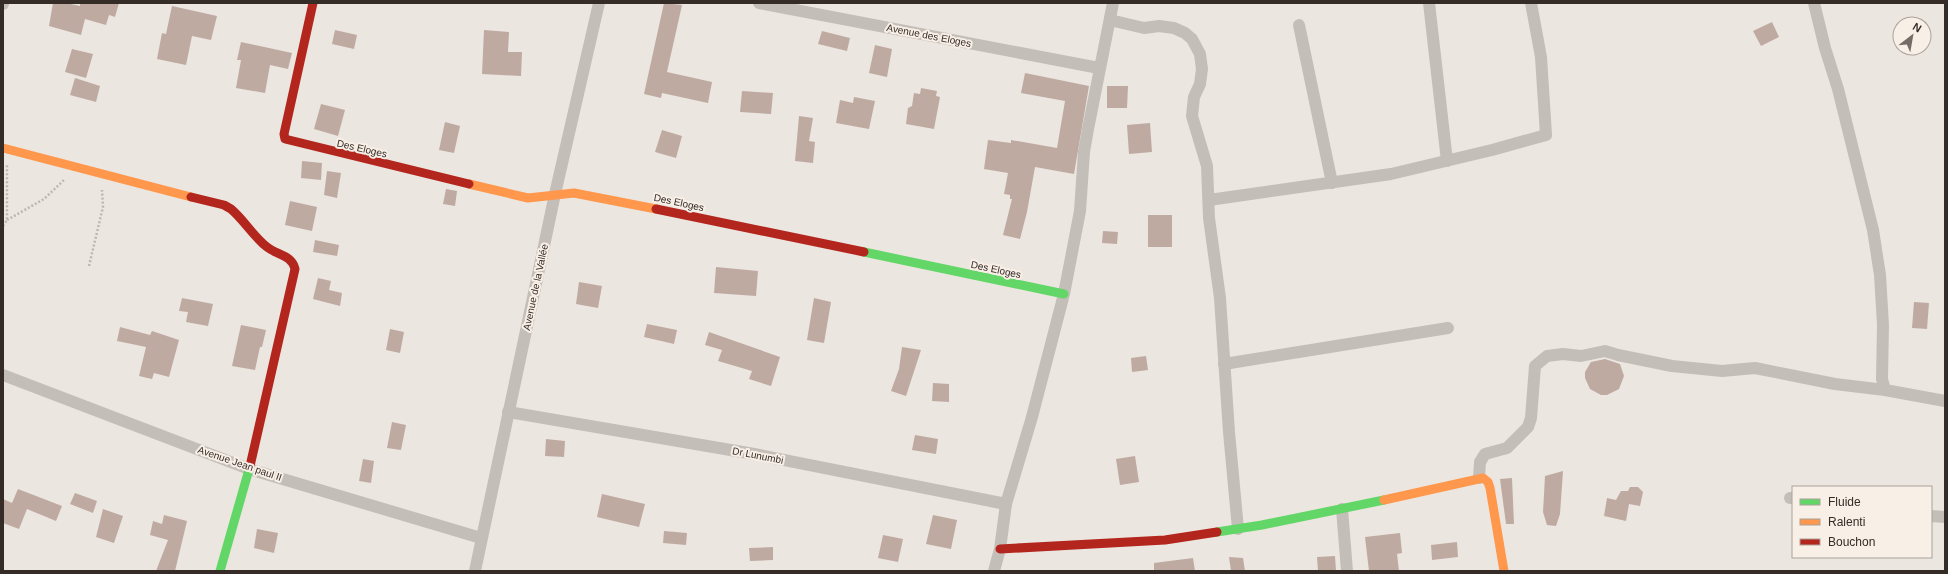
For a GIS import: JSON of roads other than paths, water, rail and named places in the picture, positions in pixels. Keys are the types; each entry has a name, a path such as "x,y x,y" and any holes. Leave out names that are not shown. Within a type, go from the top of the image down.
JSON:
{"street":[{"name":"Des Eloges","path":"314,3 284,134 285,139 289,142 528,198 555,194 588,194 1064,294"},
{"name":"Avenue de la Vallée","path":"475,571 555,194 600,3"},
{"name":"Avenue des Eloges","path":"759,3 1099,68"},
{"path":"994,571 1000,549 1006,504 1034,409 1064,294 1080,211 1084,152 1099,68 1113,3"},
{"path":"1429,3 1447,161"},
{"path":"1209,200 1391,174 1546,135 1541,57 1530,3"},
{"path":"1814,3 1825,48 1838,89 1873,230 1880,275 1883,325 1882,379 1885,390"},
{"path":"1110,20 1144,28 1159,26 1174,28 1185,33 1192,39 1200,54 1202,69 1200,84 1194,97 1192,116 1207,166 1209,218 1220,298 1238,529"},
{"path":"1299,25 1332,183"},
{"path":"5,148 224,205 239,215 265,246 290,259 294,263 295,269 249,468 220,571"},
{"path":"1224,364 1448,328"},
{"path":"1479,478 1480,462 1485,454 1507,448 1528,427 1531,418 1535,366 1547,356 1563,354 1581,356 1605,351 1672,366 1722,371 1755,368 1835,384 1885,390 1945,401"},
{"name":"Avenue Jean paul II","path":"3,376 249,468 481,538"},
{"name":"Dr Lunumbi","path":"508,412 754,454 1006,504"},
{"path":"1000,549 1165,540 1238,529 1342,510 1479,478 1486,480 1490,488 1504,571"},
{"path":"1342,510 1347,571"},
{"path":"1932,516 1945,517"}]}
